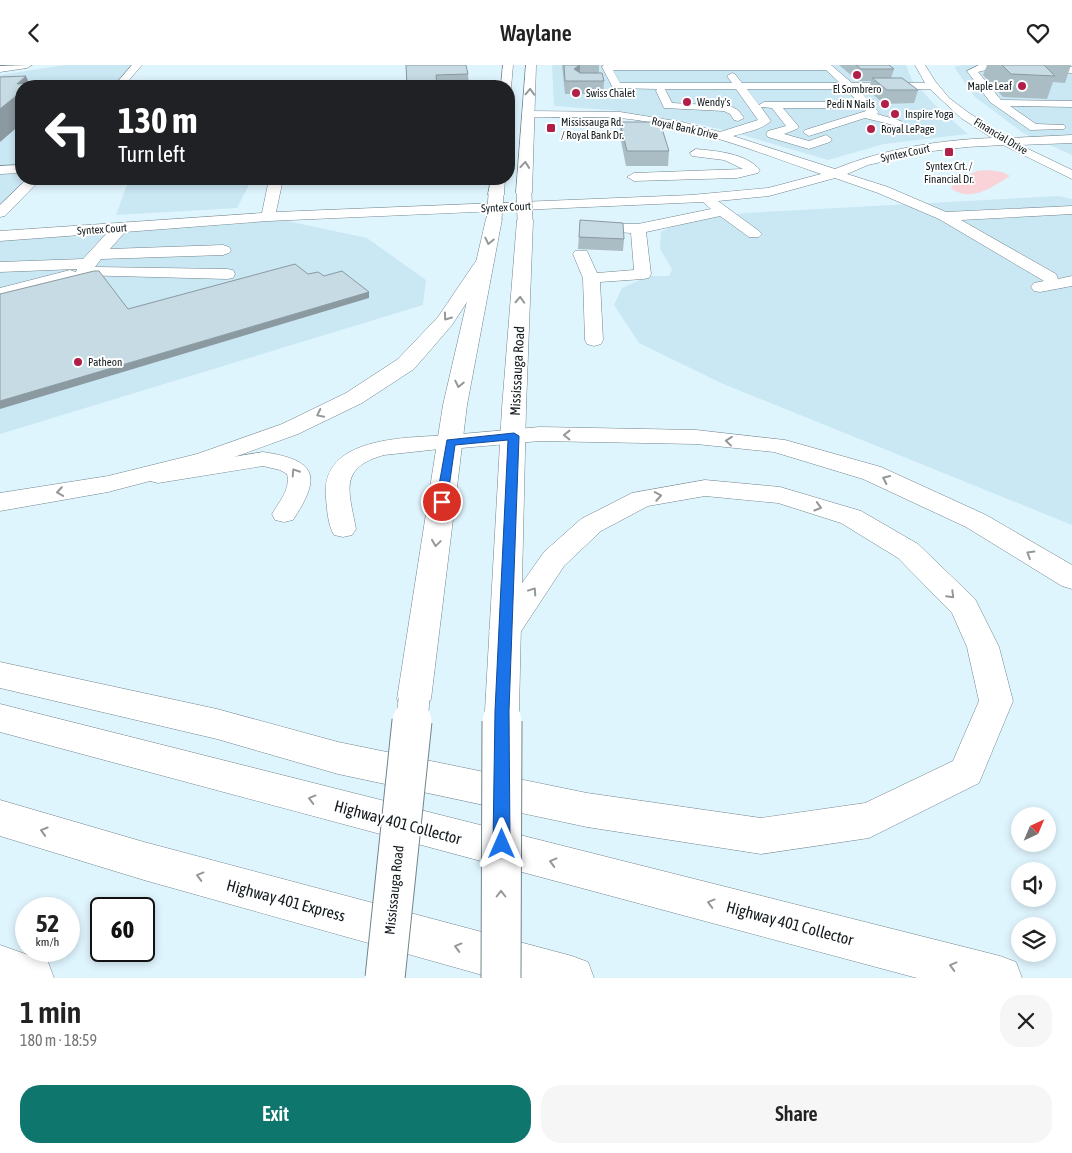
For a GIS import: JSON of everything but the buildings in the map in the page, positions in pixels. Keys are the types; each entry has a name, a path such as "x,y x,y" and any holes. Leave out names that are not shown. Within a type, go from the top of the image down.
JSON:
{"main road":[{"path":"0,69 27,65"},
{"path":"507,80 508,65"},
{"name":"Mississauga Road","path":"501,978 502,711 531,65"},
{"name":"Mississauga Road","path":"385,978 414,699 455,405 494,219 497,187"},
{"path":"0,502 108,484 206,459 290,429 354,398 406,364 445,321 484,262"},
{"path":"450,442 540,435 696,437 776,445 872,473 976,521 1072,579"},
{"path":"0,675 218,724 338,758 366,764 587,810 761,836 869,820 966,772 996,701 983,647 964,607 908,551 851,517 780,495 705,488 641,499 590,525 554,559 505,631"},
{"name":"Highway 401 Collector","path":"0,718 1000,978"},
{"name":"Highway 401 Express","path":"0,818 144,861 572,978"},
{"path":"0,967 32,978"}],"street":[{"path":"124,80 138,65"},
{"name":"Financial Drive","path":"920,65 925,77 948,102 1007,142 1072,175"},
{"path":"1067,127 1034,128 999,103 972,71 990,66 1072,70"},
{"path":"611,74 712,79 709,72 727,68 753,73 756,78 839,76"},
{"path":"602,81 611,74 727,68 839,76 932,86"},
{"path":"705,175 693,146 765,121 727,68"},
{"path":"611,74 740,88"},
{"path":"611,74 619,102 708,118 742,108 734,98 680,95 674,93 674,91"},
{"path":"643,100 640,91 740,88 839,76"},
{"path":"826,127 806,105 808,102 796,90 839,76"},
{"path":"839,76 866,110"},
{"path":"661,91 668,106 731,110 763,118"},
{"path":"999,103 1057,103 1071,97"},
{"path":"1026,103 1067,127"},
{"path":"1057,103 1072,113"},
{"path":"754,105 834,105 866,110 897,123"},
{"path":"776,105 793,127 828,138 809,145 772,134 793,127"},
{"path":"834,105 850,119"},
{"path":"659,110 731,110"},
{"path":"809,132 850,119 866,110"},
{"name":"Royal Bank Drive","path":"530,114 620,115 676,124 722,135 882,190 944,216 1045,282 1072,281"},
{"name":"Syntex Court","path":"0,236 268,217 704,197 769,192 835,173 864,162 910,150 948,145 1072,139"},
{"path":"634,177 737,175 753,170 747,165 714,154 696,153"},
{"path":"1,171 15,170"},
{"path":"0,213 28,185"},
{"path":"268,217 275,185"},
{"path":"704,197 754,234"},
{"path":"944,216 1072,210"},
{"path":"584,226 638,229 724,211"},
{"path":"1048,211 1072,222"},
{"path":"0,293 90,263 120,228"},
{"path":"591,278 643,274 638,229"},
{"path":"0,267 90,263 223,251"},
{"path":"580,254 591,278 594,340"},
{"path":"0,279 90,263 227,274"},
{"path":"343,529 337,489 340,476 349,463 361,454 376,448 450,442"},
{"path":"108,484 263,459 280,461 291,466 299,474 301,484 297,497 284,514"}],"shaded area":[{"path":"65,65 137,65 124,80 15,80 15,185 28,185 0,213 0,75"},
{"path":"552,65 906,65 912,80 935,105 968,134 884,144 828,160 732,132 693,123 610,110 554,106"},
{"path":"962,65 1072,66 1072,155 1023,133 975,97 954,67"},
{"path":"977,171 1002,172 1010,176 975,194 960,193 952,189 951,187 954,185 951,184"},
{"path":"127,185 249,185 237,208 116,215"},
{"path":"1058,196 1072,199 1072,525 721,383 639,343 614,305 622,288 649,276 669,276 672,269 660,249 661,232 702,219 745,213"},
{"path":"268,217 367,238 426,280 423,305 0,434 0,236"}],"place":[{"name":"El Sombrero","path":"857,75"},
{"name":"Maple Leaf","path":"1022,86"},
{"name":"Swiss Chalet","path":"576,93"},
{"name":"Wendy's","path":"687,102"},
{"name":"Pedi N Nails","path":"885,104"},
{"name":"Inspire Yoga","path":"895,114"},
{"name":"Mississauga Rd. / Royal Bank Dr.","path":"551,128"},
{"name":"Royal LePage","path":"871,129"},
{"name":"Syntex Crt. / Financial Dr.","path":"949,152"},
{"name":"Patheon","path":"78,362"}],"route":[{"path":"442,502 450,442 514,436 502,711 502,844"}]}
